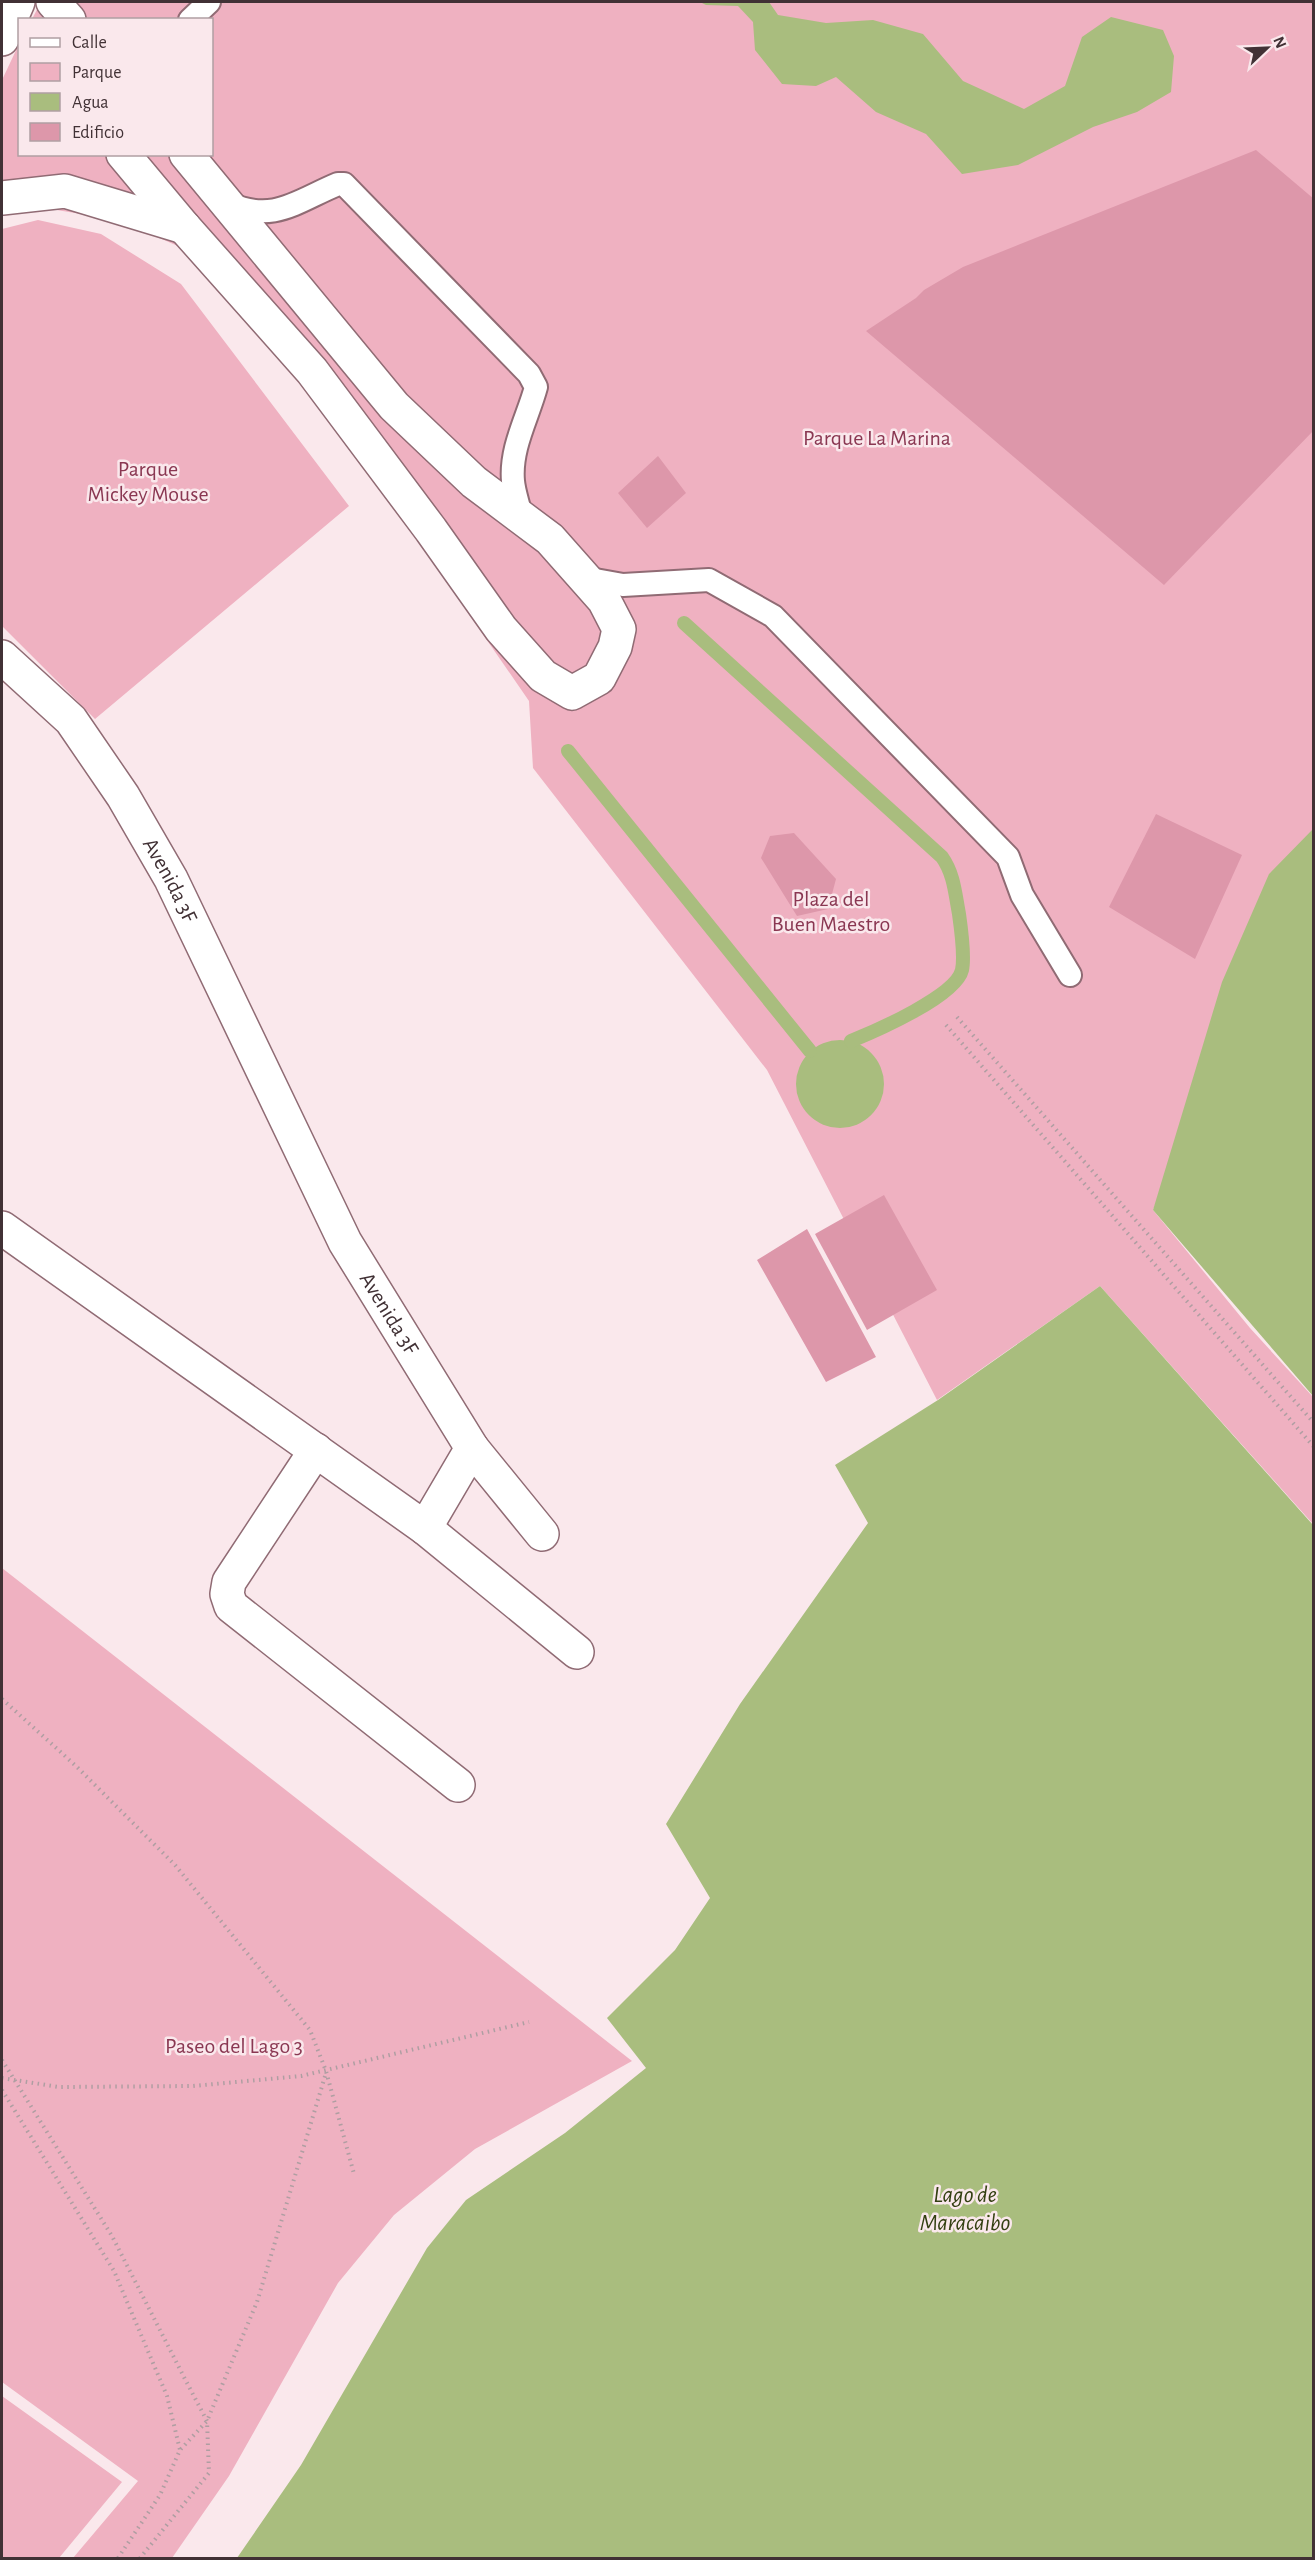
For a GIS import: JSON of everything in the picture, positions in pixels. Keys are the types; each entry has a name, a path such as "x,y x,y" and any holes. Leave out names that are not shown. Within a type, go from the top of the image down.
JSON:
{"street":[{"path":"53,2 67,18"},
{"path":"125,156 184,227 312,371 431,530 501,629 543,676 572,693 599,678 615,647 619,629 604,600 550,539 474,482 394,406 188,156"},
{"path":"2,198 65,191 184,227"},
{"name":"Avenida 3F","path":"2,657 71,720 123,796 171,879 345,1242 472,1448 542,1534"},
{"path":"2,1228 424,1528 577,1652"},
{"path":"424,1528 472,1448"},
{"path":"316,1450 229,1582 227,1594 231,1606 458,1785"}],"lane":[{"path":"192,18 209,2"},
{"path":"226,202 243,210 267,213 338,184 344,184 529,374 537,387 522,427 513,469 513,482 521,517"},
{"path":"584,578 623,585 709,579 773,616 1008,857 1022,896 1070,975"}],"path":[{"path":"957,1017 1314,1423"},
{"path":"946,1025 1314,1448"},
{"path":"2,1699 76,1766 175,1865 310,2030 326,2071 354,2174"},
{"path":"2,2078 59,2087 193,2086 301,2076 529,2022"},
{"path":"2,2060 112,2236 207,2421 209,2473 140,2559"},
{"path":"118,2559 160,2495 180,2450 207,2421 258,2302 326,2071"},
{"path":"2,2090 114,2271 167,2396 180,2450"}],"green space":[{"name":"Parque La Marina","path":"41,2 1313,2 1313,829 1153,1210 1250,1328 1313,1397 1313,1524 1100,1286 937,1400 767,1070 533,768 529,701 406,523 282,359 187,250 118,220 26,205 2,204 2,80 18,46 18,156 213,156 213,18 33,18"},
{"name":"Parque Mickey Mouse","path":"38,220 101,234 181,284 349,506 95,719 2,626 2,229"},
{"name":"Paseo del Lago 3","path":"2,1568 632,2061 475,2149 394,2215 338,2283 229,2476 172,2558 73,2558 138,2481 2,2382"},
{"path":"2,2396 122,2482 59,2558 2,2558"}],"water":[{"path":"700,2 769,2 778,15 826,23 873,20 923,34 963,81 1024,109 1065,86 1082,37 1111,17 1163,30 1174,56 1171,92 1137,112 1093,127 1018,165 962,174 926,134 876,112 836,77 816,86 782,84 755,50 753,22 738,6 706,5"},
{"path":"1313,829 1313,1396 1153,1210 1222,982 1269,874"},
{"path":"840,1040 865,1047 877,1059 884,1084 877,1109 865,1121 840,1128 815,1121 803,1109 796,1084 803,1059 815,1047"},
{"name":"Lago de Maracaibo","path":"1100,1286 1313,1525 1313,2558 237,2558 301,2465 427,2248 466,2200 565,2133 646,2068 607,2018 675,1950 710,1898 666,1824 740,1704 868,1523 835,1465 938,1400"}],"building":[{"path":"1256,150 1314,199 1314,430 1164,585 866,331 916,298 924,290 963,267"},
{"path":"658,456 686,493 647,528 618,493"},
{"path":"1156,814 1242,855 1195,959 1109,907"},
{"path":"794,833 836,879 828,909 797,916 761,858 770,836"},
{"path":"884,1195 937,1290 867,1330 815,1234"},
{"path":"807,1229 876,1357 826,1382 757,1260"}],"waterway":[{"path":"684,623 942,857 952,877 959,914 963,957 962,970 957,980 946,991 914,1011 851,1041"},
{"path":"568,751 810,1051"}],"park label":[{"name":"Plaza del Buen Maestro","path":"831,912"}]}
